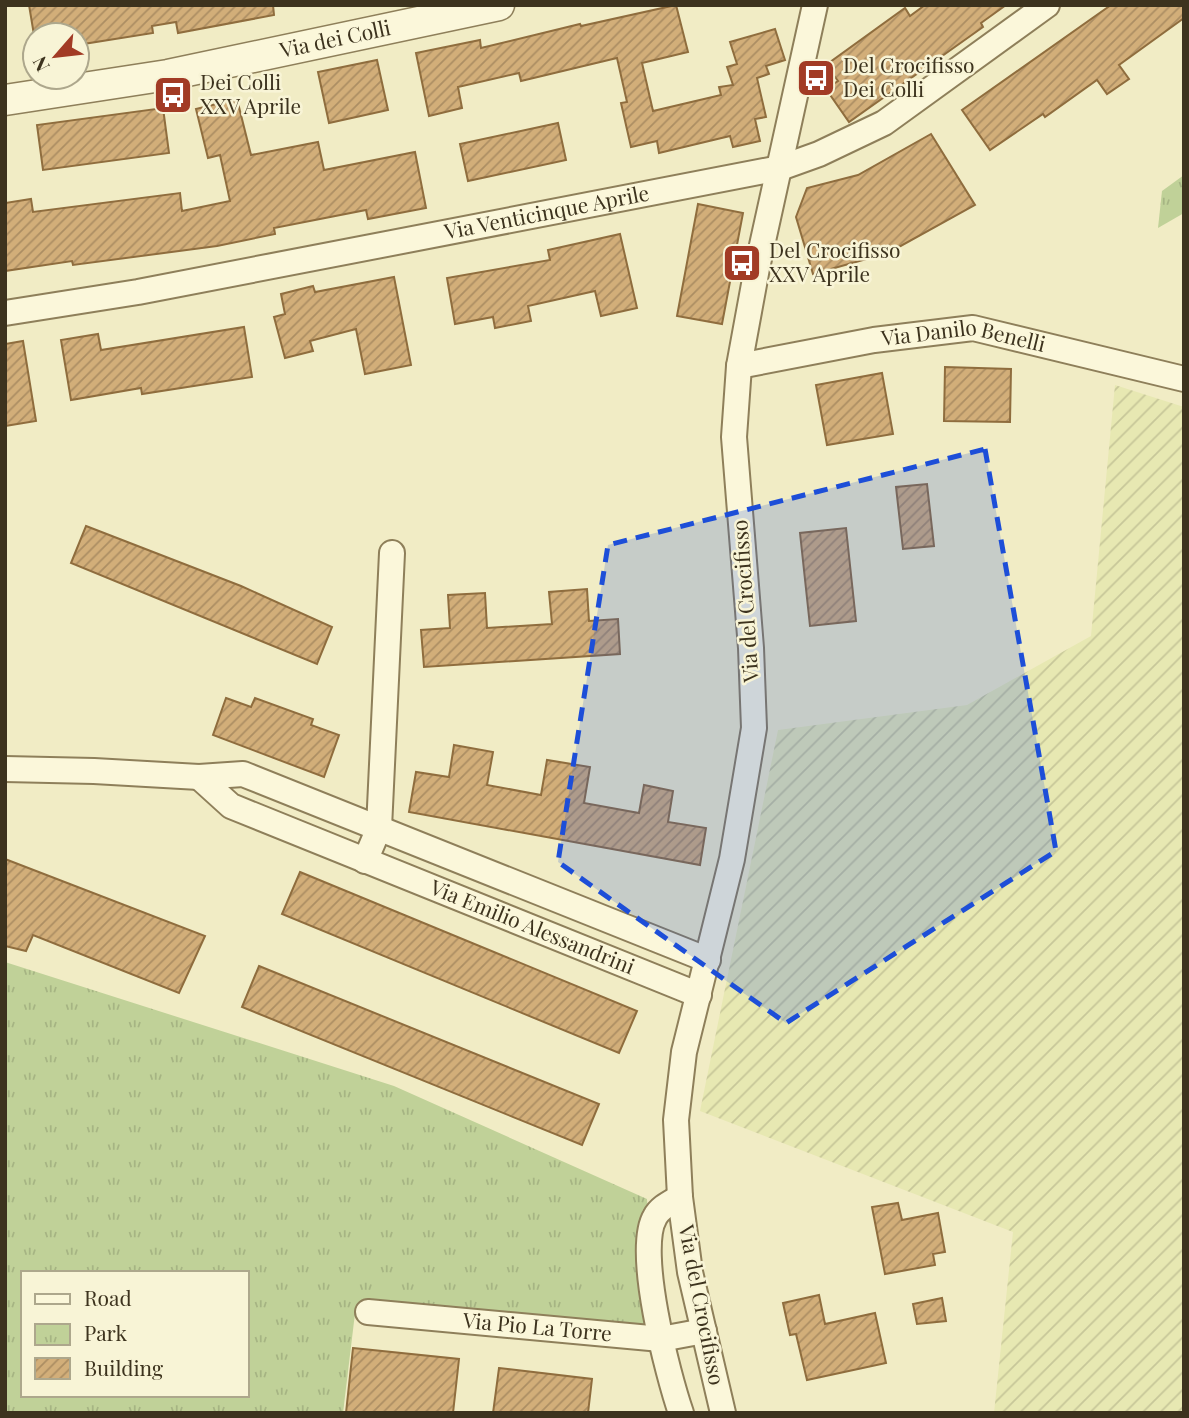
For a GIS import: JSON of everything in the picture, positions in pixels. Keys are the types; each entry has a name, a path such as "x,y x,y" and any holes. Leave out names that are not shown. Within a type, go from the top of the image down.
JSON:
{"street":[{"name":"Via dei Colli","path":"5,100 168,75 418,14 499,5"},
{"name":"Via del Crocifisso","path":"723,1413 690,1272 680,1197 676,1120 684,1052 732,859 754,728 751,648 734,437 739,366 757,268 815,5"},
{"name":"Via Venticinque Aprile","path":"5,313 138,292 780,167 884,124 1047,5"},
{"name":"Via Danilo Benelli","path":"739,366 874,340 973,328 1184,379"},
{"path":"365,860 379,828 392,553"},
{"name":"Via Emilio Alessandrini","path":"5,769 199,777 243,774 708,960"},
{"name":"Via Emilio Alessandrini","path":"199,777 230,806 699,995"},
{"name":"Via del Crocifisso","path":"680,1197 660,1210 649,1233 652,1291 661,1339 681,1413"},
{"name":"Via Pio La Torre","path":"368,1312 661,1339 704,1331"}],"highlighted area":[{"path":"985,449 1056,851 786,1023 558,862 608,545"}],"green space":[{"path":"1184,175 1184,213 1158,228 1162,191"},
{"path":"1115,385 1184,407 1184,1413 994,1413 1013,1232 700,1111 778,730 967,705 1091,636"},
{"path":"5,962 394,1086 647,1199 654,1333 356,1305 343,1413 5,1413"}],"building":[{"path":"29,5 273,5 274,15 178,33 176,22 152,26 153,33 91,43 91,21 32,21"},
{"path":"676,5 688,52 642,63 653,111 721,95 719,87 733,85 727,67 737,64 730,42 775,29 785,60 766,66 769,74 757,78 766,117 755,119 760,141 733,147 730,136 659,153 657,141 631,147 621,103 627,102 617,58 521,81 519,73 458,87 462,108 429,116 416,53 480,40 481,48 580,24 581,26"},
{"path":"925,5 1006,5 981,23 983,27 849,122 826,89 838,81 826,65 905,8 910,16"},
{"path":"1111,5 1184,5 1184,18 1119,65 1129,79 1107,94 1097,80 1045,117 1043,114 990,150 962,110"},
{"path":"377,60 388,110 329,123 318,72"},
{"path":"237,99 251,155 318,142 324,170 415,152 426,208 368,219 366,210 274,228 275,234 217,246 5,271 5,203 31,199 33,212 180,193 182,211 230,201 220,155 208,158 196,109"},
{"path":"163,108 169,153 43,170 37,125"},
{"path":"558,123 566,160 468,181 460,144"},
{"path":"931,134 975,205 888,253 813,274 796,217 807,188 858,175"},
{"path":"698,204 743,213 722,324 677,316"},
{"path":"620,234 637,308 601,316 595,291 528,306 531,321 495,328 493,317 455,324 447,278 550,260 548,250"},
{"path":"394,277 411,365 365,374 356,329 310,341 313,351 285,358 274,317 285,314 281,294 313,286 315,292"},
{"path":"244,327 252,377 142,394 141,388 71,400 61,340 98,334 101,350"},
{"path":"23,341 36,421 5,426 5,344"},
{"path":"945,367 1011,369 1010,422 944,421"},
{"path":"882,373 893,434 827,445 816,385"},
{"path":"927,484 934,546 903,549 896,487"},
{"path":"86,526 241,586 332,627 317,664 71,563"},
{"path":"846,528 856,621 810,626 800,533"},
{"path":"587,589 589,621 618,619 620,654 424,667 421,630 450,628 448,595 485,593 487,628 552,624 549,592"},
{"path":"226,698 251,707 255,698 313,719 311,725 339,735 324,777 213,735"},
{"path":"454,745 493,752 487,785 541,795 547,760 590,767 584,803 639,813 644,785 673,791 668,822 706,828 700,865 409,812 416,772 449,777"},
{"path":"5,859 205,936 179,993 33,935 26,951 5,946"},
{"path":"300,872 637,1011 619,1053 282,914"},
{"path":"259,966 599,1104 582,1145 242,1007"},
{"path":"898,1203 902,1220 938,1213 945,1252 933,1254 935,1265 885,1274 872,1207"},
{"path":"819,1295 825,1324 875,1313 886,1363 807,1380 796,1334 790,1335 783,1303"},
{"path":"942,1298 946,1321 917,1324 913,1304"},
{"path":"353,1348 459,1359 453,1413 346,1413"},
{"path":"499,1368 592,1379 588,1413 493,1413"}],"place":[{"name":"Del Crocifisso Dei Colli","path":"816,78"},
{"name":"Dei Colli XXV Aprile","path":"173,95"},
{"name":"Del Crocifisso XXV Aprile","path":"742,263"}]}
